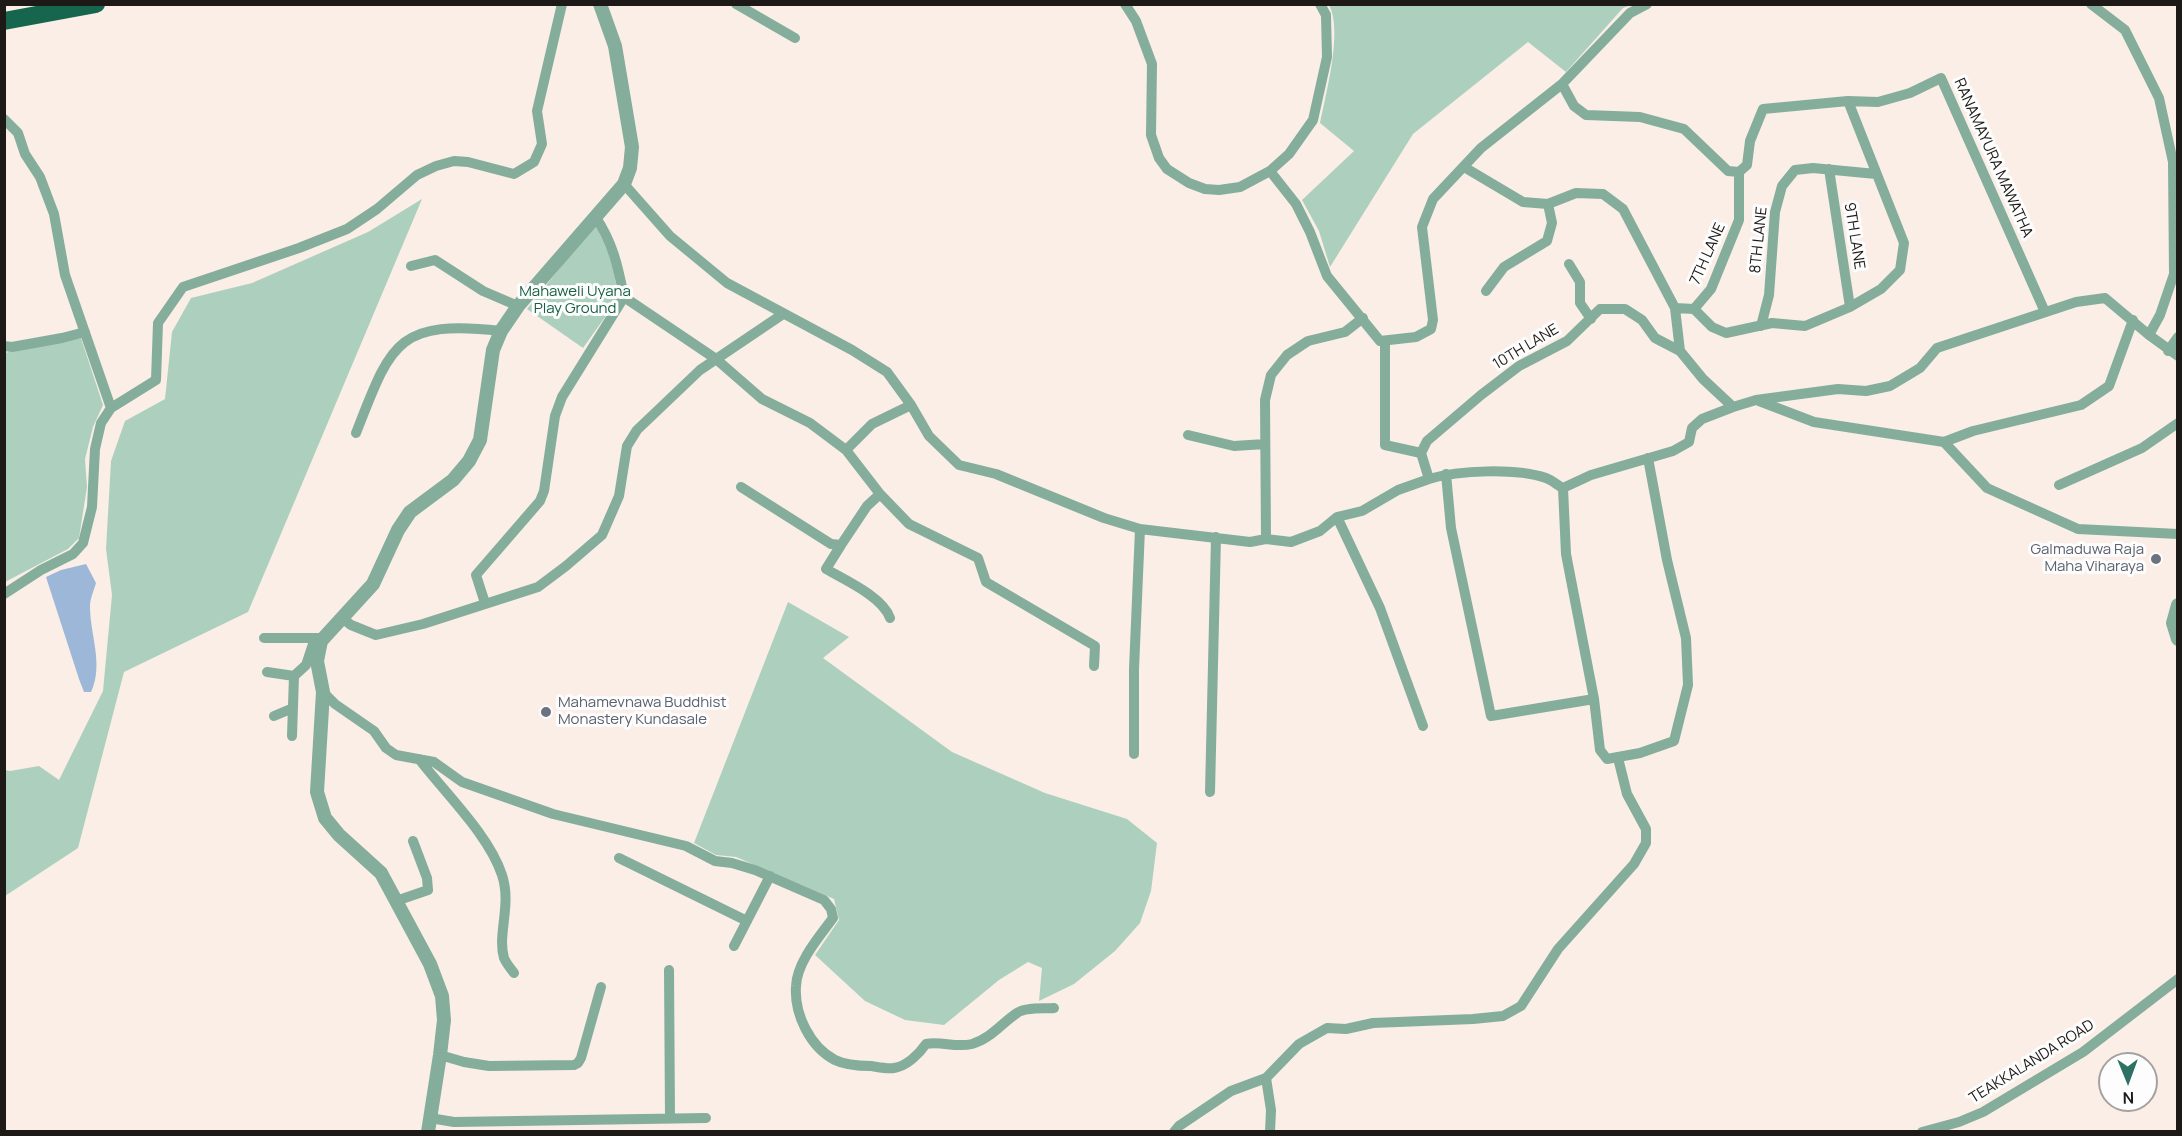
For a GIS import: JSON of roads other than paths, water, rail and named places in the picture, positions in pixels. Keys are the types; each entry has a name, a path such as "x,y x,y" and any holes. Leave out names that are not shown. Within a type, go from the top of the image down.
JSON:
{"highway":[{"path":"4,21 96,4"}],"street":[{"path":"4,594 41,570 74,554 83,543 92,507 95,448 101,423 111,408 156,380 158,323 183,287 298,249 347,229 377,209 417,175 436,166 468,162 514,174 534,162 542,144 537,111 562,4"},
{"path":"292,736 294,676 306,665 313,644 322,640 373,584 398,530 410,512 453,480 469,461 480,440 493,350 501,331 518,306 624,184 630,168 632,147 615,46 600,4"},
{"path":"736,4 795,38"},
{"path":"1125,4 1136,21 1152,64 1151,135 1159,158 1167,170 1189,183 1205,189 1219,190 1240,187 1270,171 1289,154 1313,120 1327,57 1326,15 1320,4"},
{"path":"1270,171 1296,204 1327,276 1380,341 1416,337 1431,329 1433,320 1422,227 1433,199 1481,148 1562,84 1630,13 1647,4"},
{"path":"2091,4 2125,30 2160,98 2174,162 2174,274 2160,315 2149,335"},
{"name":"RANAMAYURA MAWATHA","path":"1739,172 1747,165 1750,141 1763,109 1848,101 1878,102 1910,93 1941,78 2045,312"},
{"path":"1562,84 1574,106 1586,115 1640,117 1684,129 1728,171 1739,172"},
{"path":"1675,308 1694,309 1712,327 1726,333 1772,323 1805,326 1850,307 1881,289 1900,270 1904,243 1848,101"},
{"path":"4,119 18,133 25,154 40,177 54,214 65,275 111,408"},
{"path":"1464,167 1523,202 1548,204 1576,194 1603,194 1623,208 1675,308 1680,351"},
{"name":"8TH LANE","path":"1761,326 1768,295 1775,212 1782,186 1795,170 1813,168 1876,174"},
{"name":"9TH LANE","path":"1829,169 1850,307"},
{"name":"7TH LANE","path":"1694,309 1711,289 1739,220 1739,172"},
{"path":"624,184 670,236 727,283 852,350 887,372 911,405 929,436 959,465 996,474 1104,518 1140,529 1250,542 1266,539 1291,542 1320,531 1337,517 1362,511 1398,490 1446,474 1460,472 1527,474 1548,479 1563,488"},
{"path":"1486,291 1504,267 1547,241 1552,224 1548,204"},
{"path":"485,603 476,575 540,501 544,491 555,416 562,397 624,297 617,259 607,234 595,216"},
{"path":"411,266 435,260 483,291 518,306"},
{"path":"1569,264 1580,282 1580,303 1591,319"},
{"path":"624,297 716,359 762,399 810,423 846,450 880,494 909,524 978,558 986,582 1095,646 1094,666"},
{"path":"1563,488 1591,475 1673,451 1689,442 1692,428 1702,419 1733,406 1756,400 1838,389 1866,391 1890,386 1920,368 1937,348 2076,302 2105,298 2173,354 2178,337"},
{"name":"10TH LANE","path":"1421,453 1426,441 1480,395 1518,366 1567,341 1600,309 1625,309 1642,320 1654,338 1680,351 1703,379 1733,406"},
{"path":"342,618 351,625 376,635 423,624 538,587 567,566 602,535 620,496 627,446 637,430 700,369 783,314"},
{"path":"1266,539 1265,400 1271,375 1287,355 1308,340 1345,332 1362,318"},
{"path":"1756,400 1814,422 1944,442 1973,431 2081,405 2109,386 2133,320"},
{"path":"356,433 380,373 393,352 410,337 429,330 472,327 501,331"},
{"path":"4,346 12,347 85,332"},
{"path":"1385,341 1385,445 1421,453 1429,479"},
{"path":"846,450 872,424 911,405"},
{"path":"2059,485 2142,448 2178,423"},
{"path":"1188,435 1234,446 1265,444"},
{"path":"1944,442 1987,488 2078,529 2178,534"},
{"path":"1563,488 1566,555 1594,699 1600,750 1607,759 1640,753 1674,741 1688,685 1686,638 1666,560 1648,458"},
{"path":"1446,474 1451,528 1491,716 1594,699"},
{"path":"741,487 831,544 842,545"},
{"path":"880,494 867,506 826,569 874,598 887,609 890,618"},
{"path":"1337,517 1380,608 1423,726"},
{"path":"1134,754 1134,669 1140,529"},
{"path":"1210,792 1216,537"},
{"path":"2178,605 2173,623 2178,639"},
{"path":"264,638 322,640"},
{"path":"322,640 318,661 323,692 317,792 325,818 339,835 381,873 430,964 442,996 444,1020 429,1125 454,1122 706,1118"},
{"path":"267,672 294,676"},
{"path":"323,692 334,704 374,730 386,748 396,755 434,762 462,782 553,814 686,846 715,861 732,863 770,876 824,900 831,909 832,918 801,968 796,985 797,1005 814,1044 835,1060 856,1066 895,1068 917,1056 926,1044 933,1042 958,1046 973,1044 987,1037 1019,1011 1054,1008"},
{"path":"274,716 294,708"},
{"path":"1174,1131 1231,1091 1266,1078 1299,1044 1327,1028 1346,1029 1373,1023 1473,1020 1503,1016 1521,1006 1558,949 1634,864 1646,843 1646,830 1628,794 1618,758"},
{"path":"419,759 488,846 502,874 506,892 502,947 504,960 514,974"},
{"path":"396,902 428,890 428,878 413,841"},
{"path":"619,858 747,921"},
{"path":"734,946 770,876"},
{"path":"669,969 670,1118"},
{"name":"TEAKKALANDA ROAD","path":"1922,1131 1959,1122 1983,1112 2083,1052 2178,979"},
{"path":"440,1055 489,1066 574,1065 581,1058 601,987"},
{"path":"1266,1078 1271,1110 1270,1131"}],"water":[{"path":"86,564 96,583 90,606 96,660 95,681 91,692 84,692 46,577 61,570"}],"place":[{"name":"Galmaduwa Raja Maha Viharaya","path":"2156,559"},
{"name":"Mahamevnawa Buddhist Monastery Kundasale","path":"546,712"}],"park label":[{"name":"Mahaweli Uyana Play Ground","path":"575,300"}]}
